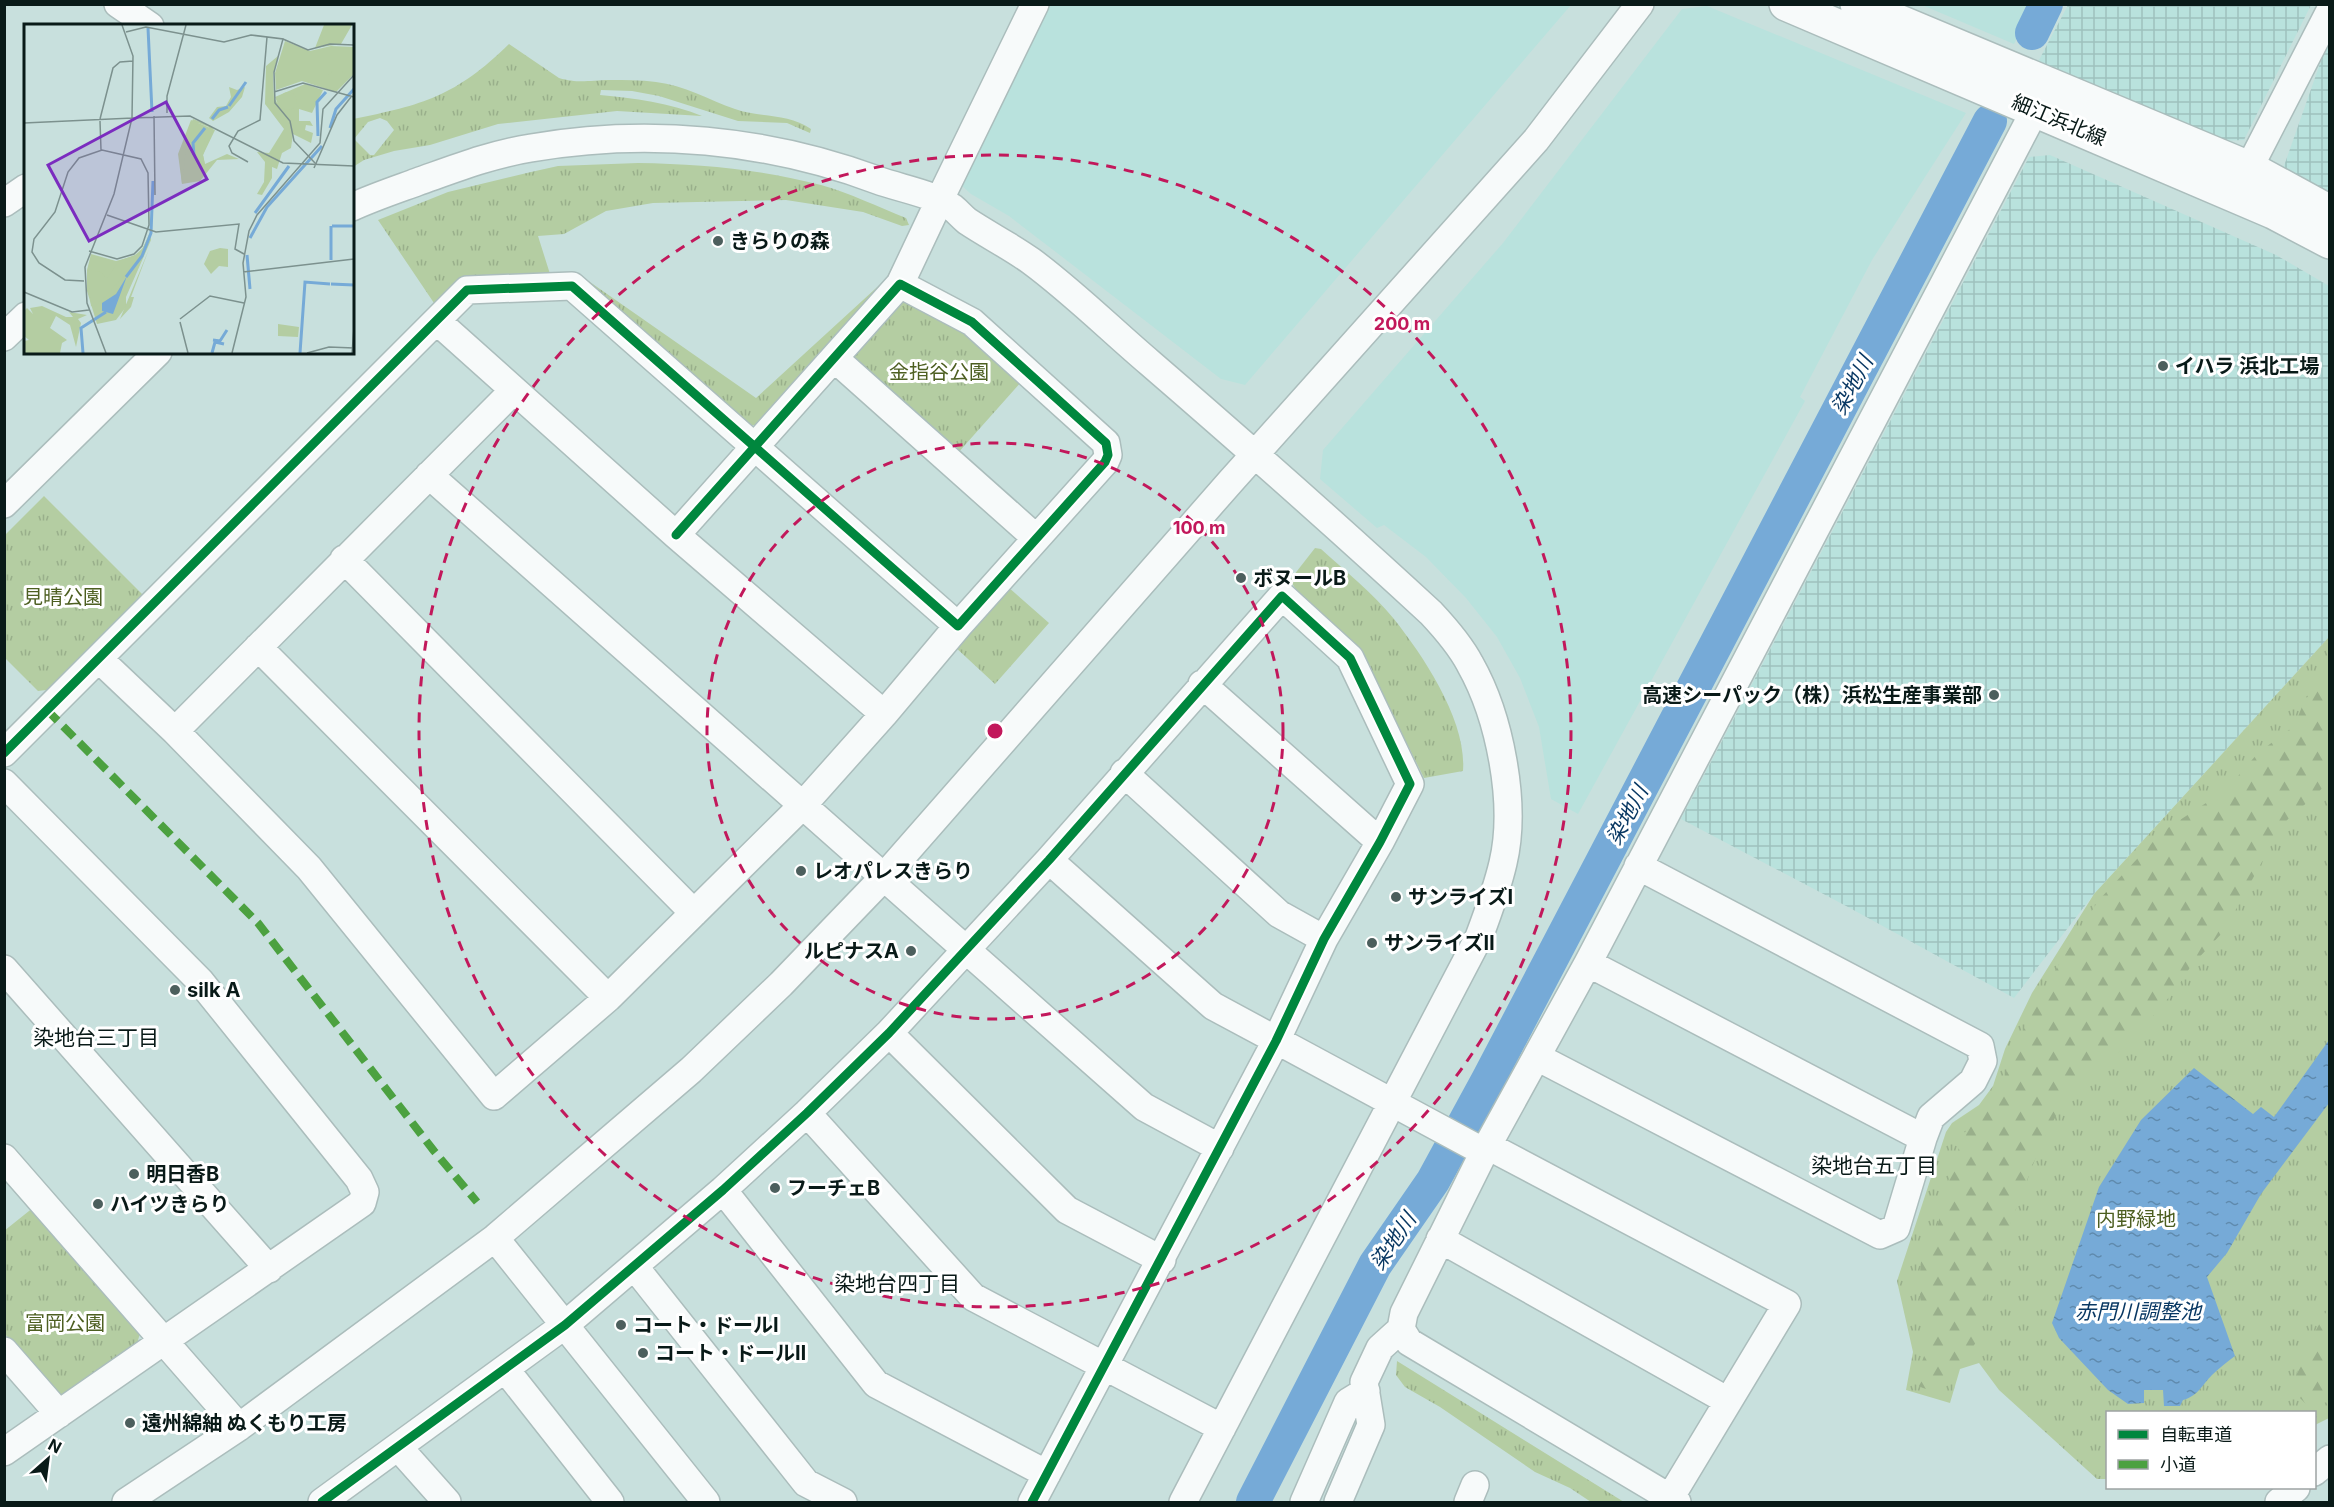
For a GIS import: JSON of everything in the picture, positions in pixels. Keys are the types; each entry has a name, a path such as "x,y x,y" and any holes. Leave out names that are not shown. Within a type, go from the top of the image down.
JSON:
{"main road":[{"name":"細江浜北線","path":"1786,4 2014,89 2249,168 2330,212"},
{"name":"細江浜北線","path":"1857,4 2014,89 2273,212 2330,242"}],"street":[{"path":"118,4 147,24"},
{"path":"676,535 900,284 1035,4"},
{"path":"126,1503 239,1426 495,1238 691,1070 780,984 883,878 1536,140 1640,4"},
{"path":"2249,168 2330,11"},
{"path":"1338,1503 1371,1425 1364,1382 1380,1348 1401,1329 1404,1313 1481,1148 1538,1057 1638,866 2014,89"},
{"path":"354,206 478,161 529,148 612,138 671,138 782,152 839,166 920,193 937,206 954,209 965,220 1016,250 1060,284 1256,454 1377,563 1443,626 1471,665 1484,695 1502,755 1508,795 1504,862 1491,906 1479,937 1183,1503"},
{"path":"4,203 24,189"},
{"path":"99,659 175,731 309,868 494,1096 608,998 802,806 958,626 1106,462 1108,455 1106,443 972,322 900,284"},
{"path":"4,753 438,322 467,290 572,286 958,626"},
{"path":"4,337 24,318"},
{"path":"438,322 676,535 884,714"},
{"path":"4,504 156,354"},
{"path":"834,358 1036,538"},
{"path":"175,731 513,391"},
{"path":"429,475 1144,1107 1220,1148"},
{"path":"344,560 694,913"},
{"path":"322,1503 565,1325 723,1190 807,1113 889,1033 1049,860 1282,596 1350,658 1410,784 1380,842 1324,939 1276,1041 1032,1503"},
{"path":"258,647 608,998"},
{"path":"1202,684 1380,842"},
{"path":"1124,773 1279,914 1324,939"},
{"path":"4,783 200,981 364,1186 365,1192 362,1203 4,1452"},
{"path":"1049,860 1208,1002 1431,1124 1787,1304 1728,1401 1673,1500 1409,1342 1401,1329"},
{"path":"1538,1057 1880,1235 1896,1228 1931,1117 1973,1081 1983,1061 1980,1046 1638,866"},
{"path":"1588,963 1923,1138"},
{"path":"4,969 269,1269"},
{"path":"889,1033 1067,1210 1162,1260"},
{"path":"807,1113 973,1297 1222,1428"},
{"path":"4,1158 239,1426"},
{"path":"723,1190 876,1384 1047,1474"},
{"path":"495,1238 706,1503"},
{"path":"1440,1239 1728,1401"},
{"path":"634,1266 806,1483 843,1503"},
{"path":"4,1351 59,1414"},
{"path":"506,1370 610,1503"},
{"path":"1304,1503 1348,1401 1366,1391"},
{"path":"399,1448 447,1503"},
{"path":"2316,1470 2330,1459"},
{"path":"2279,1503 2295,1489"}],"shaded area":[{"path":"1049,5 1571,5 1245,385 1221,379 1009,216 971,194 960,184"},
{"path":"1922,5 2034,5 2014,44"},
{"path":"2068,5 2311,5 2244,140 2217,141 2038,62"},
{"path":"1707,6 1966,113 1872,260 1800,397 1805,401 1578,814 1551,799 1539,727 1520,678 1497,637 1466,598 1426,557 1384,525 1377,528 1320,479 1323,450 1503,243 1682,9"},
{"path":"2329,38 2329,207 2278,183"},
{"path":"2050,155 2276,255 2329,286 2329,637 2094,894 2014,998 1681,819 2029,157"}],"green space":[{"path":"509,44 559,78 566,80 633,80 666,84 686,89 744,112 793,120 811,129 810,133 787,123 738,121 659,96 632,91 601,90 600,95 665,104 702,116 617,111 498,124 430,145 394,151 364,160 354,166 354,139 354,119 419,103 455,87 472,76","holes":["380,118 387,121 394,130 374,155 370,155 354,139 368,122"]},
{"path":"638,163 730,168 775,175 843,192 906,218 909,225 902,226 863,212 786,200 653,203 606,211 564,234 538,236 550,274 577,273 756,398 886,279 892,267 895,269 889,281 760,425 744,425 575,275 436,306 378,220 448,192 558,166"},
{"name":"金指谷公園","path":"909,301 964,329 1023,380 957,454 855,363 854,346 892,303"},
{"name":"見晴公園","path":"44,496 145,597 55,689 38,691 5,658 4,536"},
{"path":"1315,548 1321,549 1377,600 1418,652 1451,711 1462,752 1463,771 1424,778 1359,647 1302,599 1290,580"},
{"path":"1007,586 1049,623 995,684 954,646"},
{"name":"内野緑地","path":"2329,637 2329,1418 2316,1424 2316,1411 2106,1411 2106,1479 2097,1479 1999,1390 1979,1363 1960,1369 1950,1403 1906,1390 1913,1352 1897,1281 1946,1132 1952,1123 1979,1105 1993,1086 2005,1049 2032,993 2094,894"},
{"path":"2329,665 2328,780 2318,793 2281,827 2224,931 2191,966 2176,989 2147,1023 2110,1061 2080,1082 2060,1108 2039,1149 1985,1289 1986,1303 1978,1340 1942,1386 1931,1390 1924,1389 1914,1383 1927,1348 1929,1327 1922,1310 1919,1289 1921,1259 1936,1232 1950,1174 1964,1133 1986,1111 2000,1089 2013,1053 2039,997 2098,901 2163,831 2226,790 2258,753 2294,726 2304,702"},
{"name":"富岡公園","path":"34,1207 141,1330 136,1347 69,1398 57,1395 5,1334 4,1231"},
{"path":"2329,1307 2329,1402 2307,1405 2297,1395 2293,1382 2312,1337"},
{"path":"1397,1361 1624,1502 1591,1502 1570,1488 1535,1472 1440,1407 1405,1387 1396,1375"}],"water":[{"name":"赤門川調整池","path":"2329,1040 2329,1103 2261,1194 2227,1253 2207,1277 2235,1356 2215,1372 2196,1393 2183,1400 2180,1406 2164,1406 2163,1390 2144,1390 2144,1403 2128,1404 2108,1390 2059,1338 2052,1323 2099,1187 2141,1120 2194,1068 2253,1114 2261,1107 2274,1117"}],"waterway":[{"name":"染地川","path":"2032,33 2046,4"},
{"name":"染地川","path":"1253,1502 1375,1265 1433,1181 1488,1080 1990,121"}],"marked path":[{"path":"47,710 258,923 434,1151 477,1202"}],"cycle path":[{"path":"4,753 467,290 572,286 958,626 1105,462 1108,455 1106,443 972,322 900,284 676,535"},
{"path":"322,1502 565,1325 723,1190 807,1113 889,1033 1049,860 1282,596 1350,658 1410,784 1380,842 1324,939 1276,1041 1032,1502"}],"place":[{"name":"きらりの森","path":"718,241"},
{"name":"イハラ 浜北工場","path":"2163,366"},
{"name":"ボヌールB","path":"1241,578"},
{"name":"高速シーパック（株）浜松生産事業部","path":"1994,695"},
{"name":"レオパレスきらり","path":"801,871"},
{"name":"サンライズⅠ","path":"1396,897"},
{"name":"サンライズⅡ","path":"1372,943"},
{"name":"ルピナスA","path":"911,951"},
{"name":"silk A","path":"175,990"},
{"name":"明日香B","path":"134,1174"},
{"name":"フーチェB","path":"775,1188"},
{"name":"ハイツきらり","path":"98,1204"},
{"name":"コート・ドールⅠ","path":"621,1325"},
{"name":"コート・ドールⅡ","path":"643,1353"},
{"name":"遠州綿紬 ぬくもり工房","path":"130,1423"}],"district":[{"name":"染地台三丁目","path":"96,1037"},
{"name":"染地台五丁目","path":"1874,1165"},
{"name":"染地台四丁目","path":"897,1283"}]}
